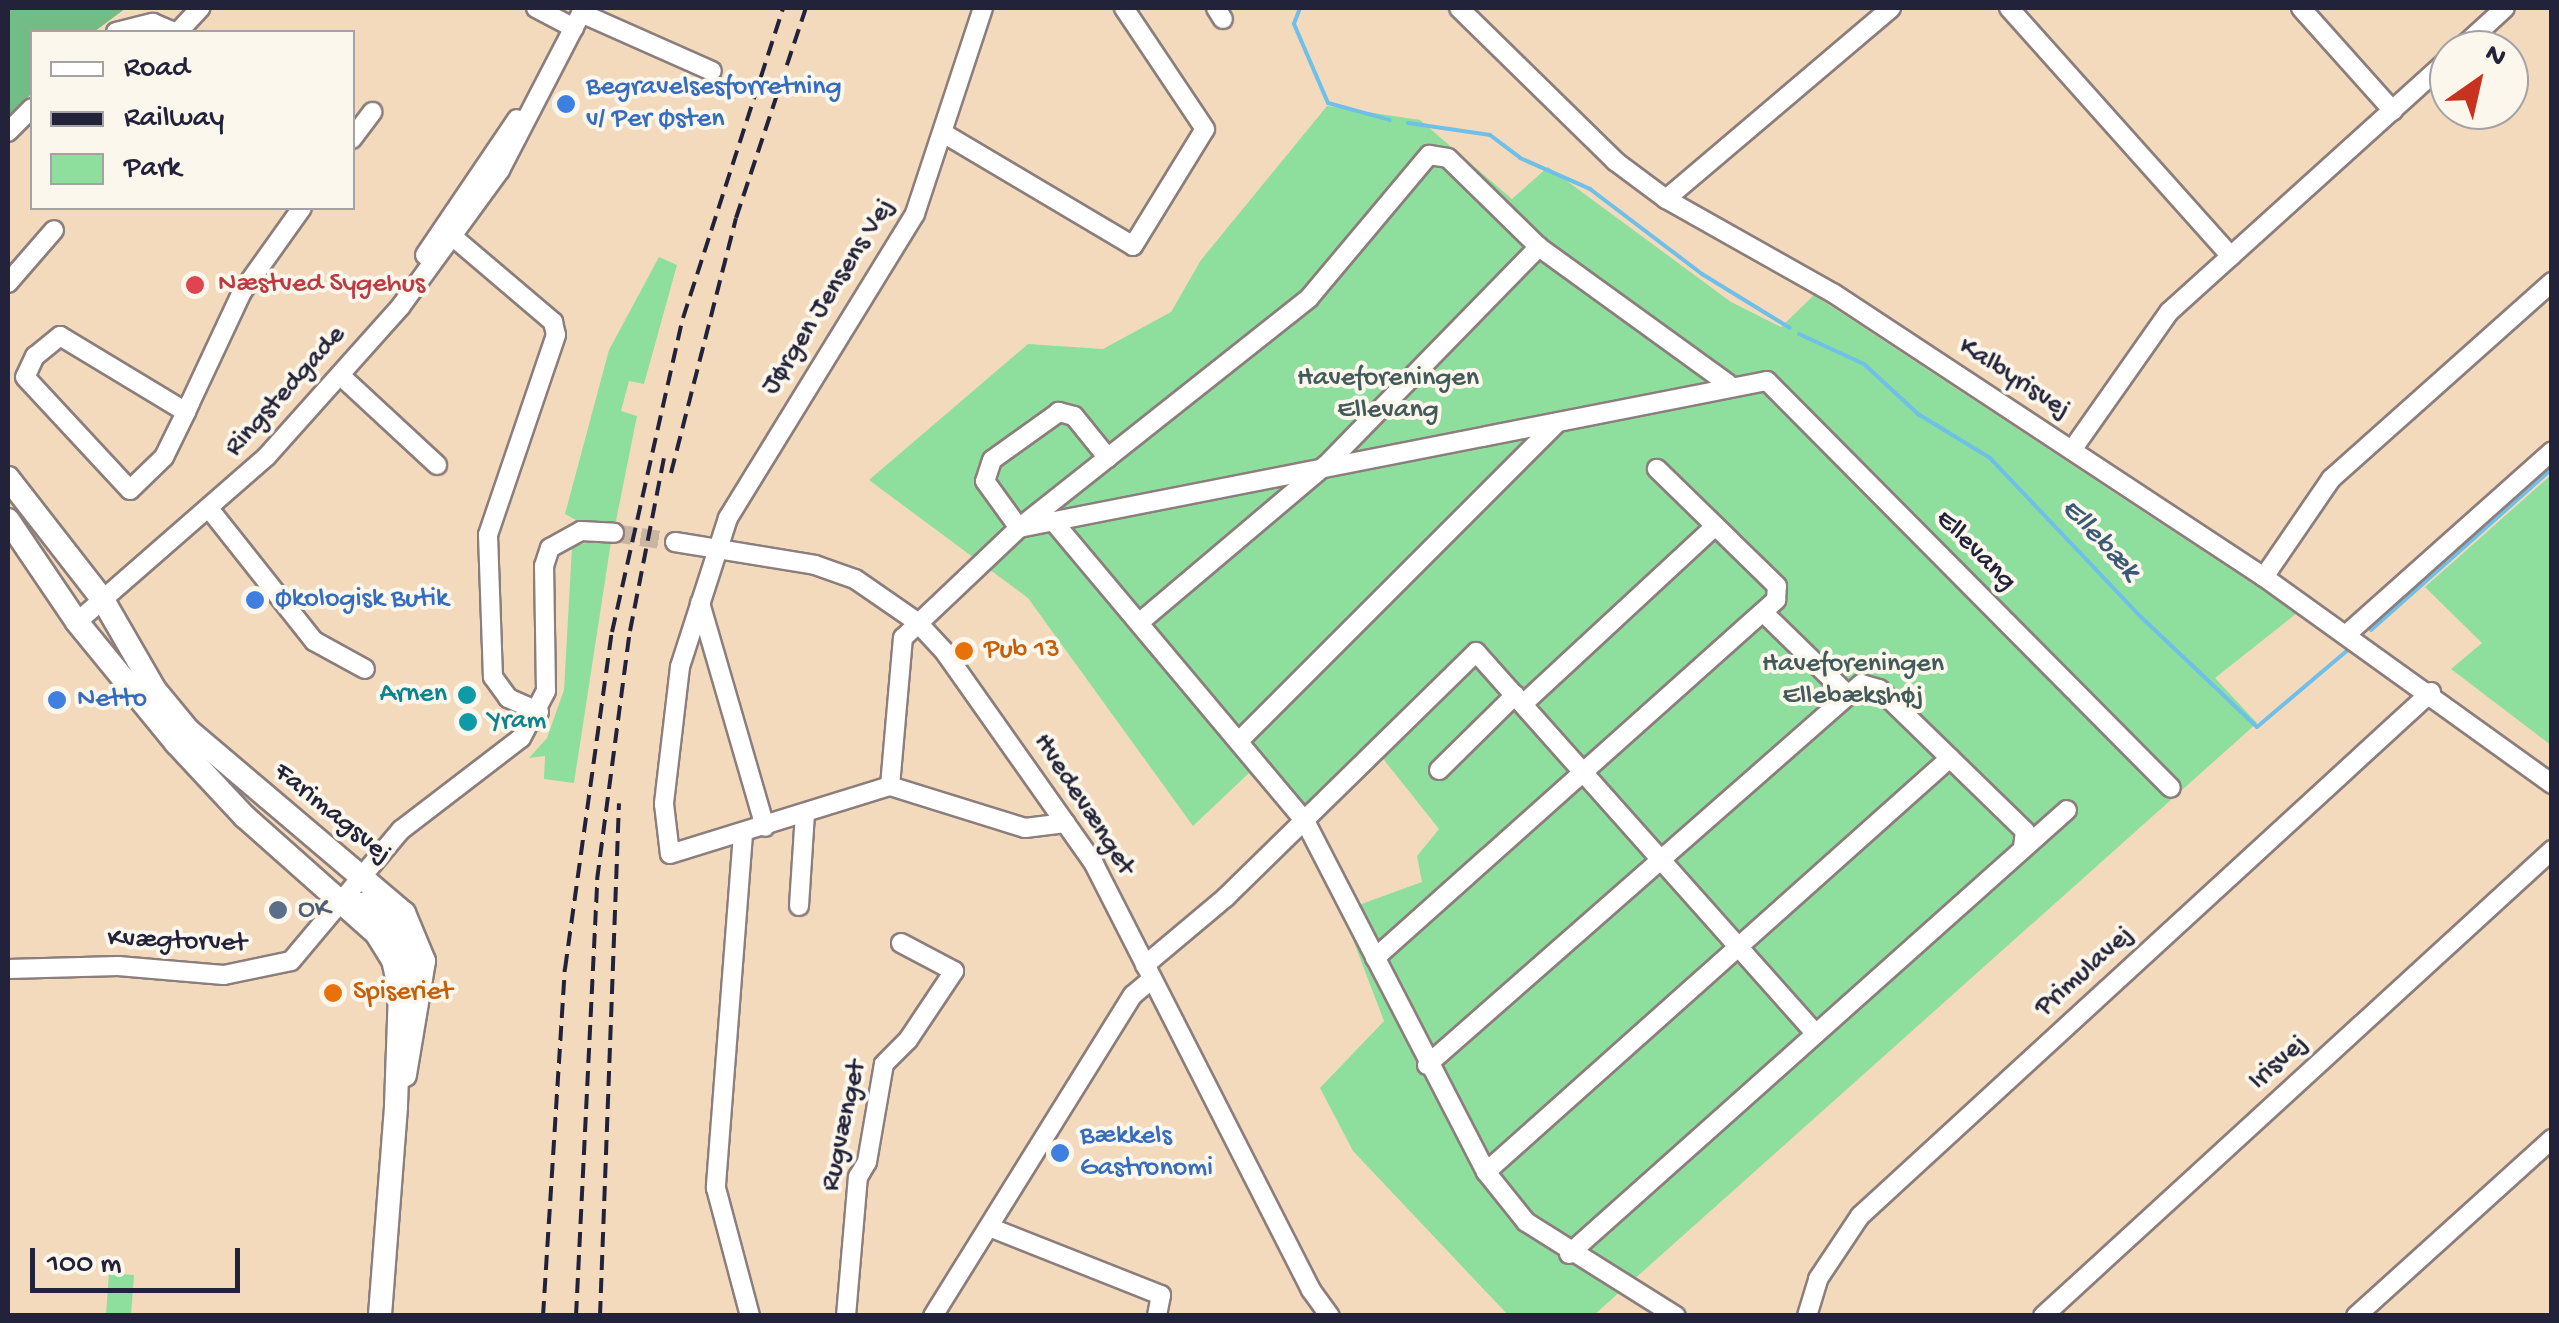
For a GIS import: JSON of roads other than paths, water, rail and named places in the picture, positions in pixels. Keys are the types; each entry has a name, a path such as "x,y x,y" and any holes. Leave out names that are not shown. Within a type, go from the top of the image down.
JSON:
{"main road":[{"name":"Farimagsvej","path":"8,478 103,600 155,690 188,730 404,913 418,936 424,988 396,1107"},
{"name":"Farimagsvej","path":"8,520 77,622 212,778 376,933 393,960 400,992 396,1107 380,1316"},
{"path":"212,778 320,869 336,877 362,876"},
{"path":"339,902 374,910 400,938 416,1033"}],"street":[{"path":"178,30 200,8"},
{"path":"536,8 580,16 712,70"},
{"name":"Jørgen Jensens Vej","path":"743,834 670,854 664,804 669,724 700,603 718,548 749,476 899,244 944,132 983,8"},
{"path":"944,132 1134,246 1205,129 1124,8"},
{"name":"Kalbyrisvej","path":"1460,8 1616,161 1666,199 1834,293 2348,632 2552,784"},
{"path":"1666,199 1890,8"},
{"path":"2010,8 2230,256"},
{"path":"2302,8 2393,110"},
{"path":"2480,30 2504,8"},
{"name":"Ringstedgade","path":"77,622 211,511 371,340 500,170 580,16"},
{"path":"124,30 153,23 171,30"},
{"path":"2072,450 2155,328 2429,77"},
{"path":"371,340 485,160 546,79"},
{"path":"8,132 30,110"},
{"path":"355,135 372,112"},
{"path":"890,786 898,650 917,622 1019,528 1309,298 1429,156 1448,158 1539,247 1728,384"},
{"path":"25,377 130,490 164,456 242,292 301,210"},
{"path":"8,283 54,230"},
{"path":"452,236 553,322 556,334 488,535 493,677 508,698 539,712"},
{"name":"Ellevang","path":"1140,622 1326,466 1539,247"},
{"path":"2264,577 2331,478 2552,282"},
{"path":"8,390 25,377 36,356 60,336 186,412"},
{"path":"341,376 437,465"},
{"name":"Ellevang","path":"1019,528 1558,422 1728,384 1767,381 2171,788"},
{"path":"1019,528 985,482 992,460 1067,411 1108,458"},
{"path":"1240,739 1558,422"},
{"path":"2348,632 2552,452"},
{"path":"1375,958 1766,615 1777,586 1657,468"},
{"path":"211,511 314,641 365,669"},
{"path":"1053,521 1305,820 1427,1065 1486,1172 1526,1222 1568,1254 1676,1316"},
{"path":"1439,770 1716,526"},
{"path":"362,876 401,830 521,738 539,712 549,665 544,566 550,548 581,531 614,533"},
{"name":"Hvedevænget","path":"675,542 815,564 855,579 917,622 1066,822 1148,972 1311,1290 1330,1316"},
{"path":"700,603 765,826"},
{"path":"1766,615 1846,694"},
{"path":"933,1316 1148,972 1476,652 1816,1034"},
{"path":"1427,1065 1846,694 1862,684 1879,688 2026,831 2023,848"},
{"name":"Primulavej","path":"1807,1316 1818,1279 1860,1216 2432,692"},
{"path":"1486,1172 1950,758"},
{"path":"750,1316 716,1188 743,834 890,786 1025,828 1066,822"},
{"path":"1568,1254 2067,810"},
{"path":"799,906 805,814"},
{"name":"Irisvej","path":"2043,1316 2552,850"},
{"name":"Kvægtorvet","path":"8,969 259,973 291,962 362,876"},
{"name":"Rugvænget","path":"846,1316 858,1177 867,1162 884,1064 954,972 901,942"},
{"path":"2356,1316 2552,1139"},
{"path":"988,1227 1160,1295 1157,1316"}],"waterway":[{"name":"Ellebæk","path":"1300,8 1294,24 1328,103 1390,120"},
{"name":"Ellebæk","path":"1408,123 1490,135 1520,158 1590,189 1702,274 1790,328"},
{"name":"Ellebæk","path":"1799,334 1864,364 1918,414 1990,458 2140,616 2257,727 2349,649"},
{"name":"Ellebæk","path":"2371,630 2552,469"}],"tunnel":[{"path":"614,533 675,542"}],"railway":[{"path":"543,1316 565,969 612,632 683,318 783,8"},
{"path":"671,473 736,218 806,8"},
{"path":"576,1316 597,880 630,631 664,457"},
{"path":"600,1316 619,803"}],"place":[{"name":"Begravelsesforretning v/ Per Østen","path":"566,104"},
{"name":"Næstved Sygehus","path":"195,285"},
{"name":"Økologisk Butik","path":"255,600"},
{"name":"Pub 13","path":"964,651"},
{"name":"Arnen","path":"467,695"},
{"name":"Netto","path":"57,700"},
{"name":"Yram","path":"468,722"},
{"name":"OK","path":"278,910"},
{"name":"Spiseriet","path":"333,993"},
{"name":"Bækkels Gastronomi","path":"1060,1153"}],"park label":[{"name":"Haveforeningen Ellevang","path":"1388,395"},
{"name":"Haveforeningen Ellebækshøj","path":"1853,681"}]}
